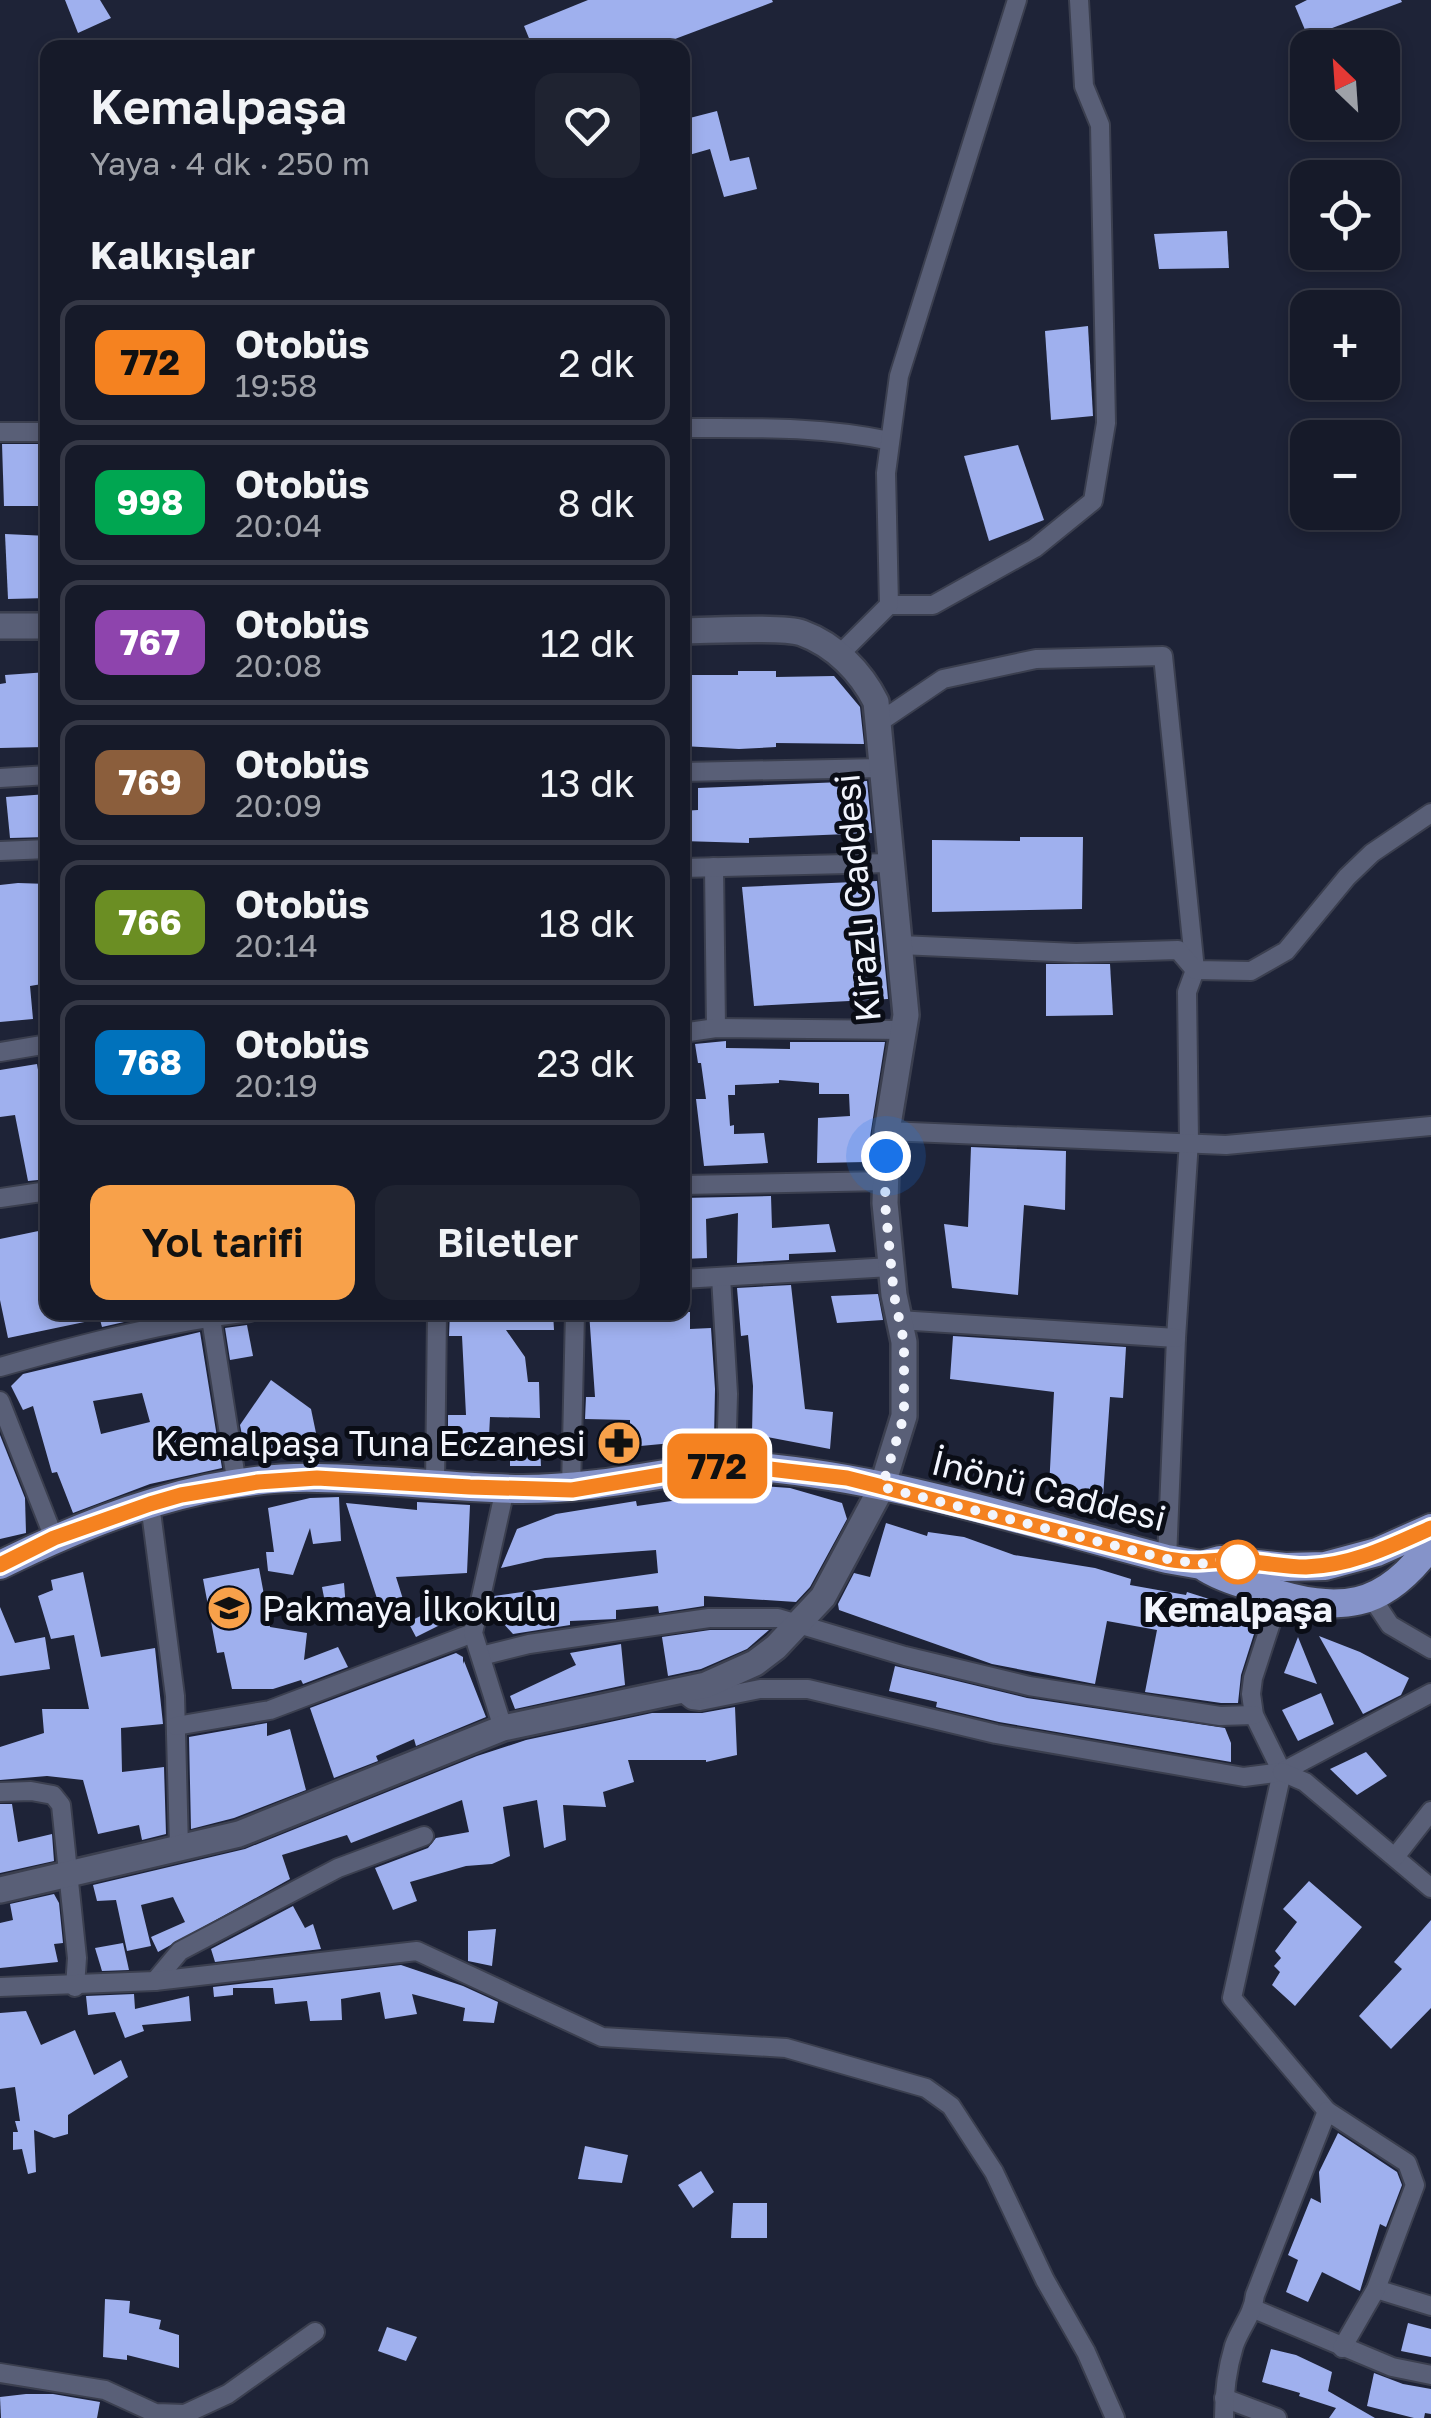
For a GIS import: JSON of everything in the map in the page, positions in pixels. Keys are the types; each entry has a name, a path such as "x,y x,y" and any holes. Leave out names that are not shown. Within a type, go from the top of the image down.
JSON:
{"main road":[{"path":"0,626 40,626"},
{"name":"Kirazlı Caddesi","path":"0,1890 239,1834 503,1728 682,1692 738,1673 755,1663 822,1598 882,1487 904,1416 904,1342 891,1268 886,1181 887,1131 906,1015 876,702 866,682 840,654 800,632 690,631"},
{"name":"İnönü Caddesi","path":"0,1565 54,1538 150,1504 237,1485 317,1478 572,1490 726,1464 815,1472 1167,1559 1201,1564 1220,1560 1325,1566 1358,1558 1431,1528"},
{"path":"1201,1564 1218,1575 1280,1595 1324,1606 1349,1604 1372,1598 1406,1576 1431,1544"},
{"path":"1358,1558 1370,1582 1372,1598"},
{"path":"1324,1606 1325,1566"}],"street":[{"path":"890,604 886,473 899,376 1017,0"},
{"path":"840,654 890,604 933,605 1035,548 1093,501 1106,424 1100,125 1084,86 1079,0"},
{"path":"690,428 801,428 890,441"},
{"path":"0,432 40,432"},
{"path":"878,722 943,679 1036,659 1164,656 1195,970 1187,992 1189,1141 1167,1559"},
{"path":"690,772 882,768"},
{"path":"0,778 40,776"},
{"path":"900,945 1076,953 1178,950 1195,970 1251,971 1286,952 1347,877 1372,853 1431,813"},
{"path":"0,851 40,849"},
{"path":"690,868 891,863"},
{"path":"714,867 716,1028"},
{"path":"690,1033 716,1028 904,1030"},
{"path":"0,1052 40,1045"},
{"path":"887,1131 1226,1144 1431,1126"},
{"path":"690,1186 886,1181"},
{"path":"0,1198 40,1192"},
{"path":"690,1279 891,1268"},
{"path":"720,1277 728,1394 726,1464"},
{"path":"0,1367 86,1342 187,1320"},
{"path":"211,1320 237,1485"},
{"path":"435,1486 437,1320"},
{"path":"572,1490 575,1320"},
{"path":"899,1320 1176,1338"},
{"path":"0,1401 6,1432 54,1538"},
{"path":"503,1728 473,1632 505,1489"},
{"path":"150,1504 175,1696 179,1847"},
{"path":"1280,1595 1251,1694 1254,1715 1282,1772 1232,1998 1328,2111 1407,2163 1423,2184 1376,2289 1342,2348"},
{"path":"1372,1598 1390,1624 1431,1648"},
{"path":"481,1656 530,1644 709,1618 778,1618 905,1656 1028,1686 1220,1716 1254,1715"},
{"path":"176,1726 270,1710 473,1632"},
{"path":"682,1692 700,1701 760,1689 808,1689 996,1734 1244,1777 1282,1772 1431,1693"},
{"path":"1282,1772 1305,1782 1431,1888"},
{"path":"0,1792 53,1794 61,1805 77,1958 75,1986"},
{"path":"1395,1858 1431,1810"},
{"path":"155,1981 180,1951 338,1868 424,1836"},
{"path":"0,1987 155,1981 417,1951 602,2037 786,2048 926,2088 951,2106 994,2172 1045,2280 1086,2352 1115,2418"},
{"path":"1224,2418 1235,2344 1254,2309 1255,2295 1328,2111"},
{"path":"1376,2289 1431,2306"},
{"path":"1254,2309 1392,2367 1431,2376"},
{"path":"0,2373 105,2390 155,2413 185,2414 228,2394 314,2332"},
{"path":"1224,2398 1277,2418"}],"building":[{"path":"65,0 100,0 111,18 78,33"},
{"path":"588,0 773,2 672,40 530,40 524,26"},
{"path":"1307,0 1402,2 1327,30 1305,30 1295,6"},
{"path":"717,111 730,161 749,157 757,189 724,197 710,149 690,155 690,118"},
{"path":"1227,231 1229,268 1159,269 1154,234"},
{"path":"1088,326 1093,416 1051,420 1045,331"},
{"path":"2,444 40,444 40,506 4,506"},
{"path":"1018,445 1044,520 989,541 964,456"},
{"path":"5,534 40,536 40,598 8,599"},
{"path":"738,671 776,671 776,677 834,676 860,707 864,744 776,743 776,747 739,749 690,746 690,675 738,675"},
{"path":"40,673 40,747 0,748 0,684 6,683 5,675"},
{"path":"867,781 872,833 749,838 749,843 690,841 690,810 698,810 698,788"},
{"path":"40,795 40,837 10,838 6,797"},
{"path":"1020,837 1083,837 1082,909 932,912 932,840 1020,841"},
{"path":"877,881 888,999 754,1006 742,887"},
{"path":"40,884 40,984 30,986 33,1019 0,1022 0,885"},
{"path":"1046,964 1110,964 1113,1015 1046,1016"},
{"path":"726,1041 726,1048 790,1049 790,1042 885,1042 866,1162 817,1163 818,1118 850,1116 849,1094 819,1094 819,1083 779,1080 735,1085 735,1095 728,1095 734,1134 764,1133 768,1163 704,1166 696,1099 706,1099 695,1044"},
{"path":"37,1064 40,1180 28,1181 15,1115 0,1117 0,1070"},
{"path":"971,1147 1066,1151 1065,1210 1024,1205 1018,1295 952,1288 944,1224 968,1227"},
{"path":"771,1196 772,1228 829,1224 836,1252 789,1254 789,1260 737,1263 738,1213 706,1219 707,1258 690,1259 690,1198"},
{"path":"40,1231 40,1320 94,1320 8,1338 0,1300 0,1239"},
{"path":"791,1285 805,1409 833,1412 830,1449 752,1434 748,1335 741,1336 737,1288"},
{"path":"878,1294 883,1320 837,1323 831,1296"},
{"path":"100,1320 133,1320 102,1327"},
{"path":"450,1320 553,1320 554,1330 506,1330 525,1357 528,1382 539,1382 540,1418 490,1417 488,1455 448,1453 448,1415 466,1415 462,1336 449,1336"},
{"path":"590,1320 690,1320 690,1329 711,1328 714,1439 630,1447 630,1420 585,1419 586,1397 595,1397"},
{"path":"247,1325 253,1356 230,1360 225,1328"},
{"path":"200,1332 222,1468 150,1484 73,1513 57,1472 52,1473 33,1406 23,1410 11,1386 23,1374","holes":["142,1393 150,1422 101,1434 93,1401"]},
{"path":"953,1336 1126,1347 1123,1398 1110,1397 1103,1497 1049,1488 1054,1392 950,1379"},
{"path":"271,1380 311,1409 316,1433 303,1449 273,1451 242,1435 240,1425"},
{"path":"0,1435 25,1498 26,1533 0,1539"},
{"path":"540,1447 541,1466 510,1466 510,1448"},
{"path":"724,1483 790,1488 842,1503 847,1519 810,1587 796,1602 704,1596 704,1606 659,1613 658,1606 616,1610 616,1619 570,1621 570,1625 513,1634 491,1610 494,1596 658,1573 656,1550 545,1558 501,1568 517,1529 556,1514 636,1501 637,1506 692,1498 691,1488"},
{"path":"339,1497 341,1541 313,1544 310,1528 293,1575 268,1571 266,1552 274,1552 268,1508 310,1498"},
{"path":"417,1502 470,1505 467,1573 396,1577 408,1615 384,1620 346,1503 417,1510"},
{"path":"886,1523 927,1536 928,1532 964,1537 1014,1555 1095,1568 1131,1579 1130,1585 1186,1595 1187,1592 1260,1615 1241,1675 1238,1703 1145,1692 1157,1630 1107,1621 1095,1684 992,1664 839,1610 838,1604 854,1573 870,1577"},
{"path":"259,1568 270,1627 307,1633 304,1660 338,1647 348,1667 303,1684 301,1680 273,1689 232,1689 224,1652 217,1653 203,1579"},
{"path":"83,1572 101,1657 155,1648 163,1724 121,1728 122,1772 164,1767 166,1834 142,1840 139,1825 98,1834 83,1780 47,1776 0,1780 0,1747 44,1733 42,1709 89,1709 74,1635 51,1639 38,1596 53,1590 51,1580"},
{"path":"344,1583 346,1609 327,1613 322,1587"},
{"path":"444,1605 450,1620 416,1637 408,1622"},
{"path":"0,1607 15,1643 45,1637 50,1669 0,1676"},
{"path":"710,1630 769,1630 747,1649 701,1669 668,1676 662,1637"},
{"path":"1319,1636 1409,1678 1401,1695 1363,1714"},
{"path":"1298,1637 1317,1684 1284,1673"},
{"path":"621,1644 625,1685 515,1709 510,1696 576,1665 570,1653"},
{"path":"456,1653 463,1657 486,1717 416,1746 414,1739 376,1756 378,1761 334,1778 310,1708"},
{"path":"895,1666 1027,1698 1225,1728 1231,1743 1231,1762 999,1722 936,1707 937,1702 889,1691"},
{"path":"1321,1693 1334,1724 1298,1741 1282,1710"},
{"path":"735,1707 737,1755 706,1762 628,1760 634,1782 603,1792 606,1807 563,1805 566,1840 544,1848 537,1800 503,1807 510,1856 492,1864 466,1866 410,1882 417,1901 393,1910 375,1868 428,1848 436,1838 469,1832 462,1800 351,1843 347,1835 282,1855 290,1879 158,1952 151,1937 185,1922 173,1897 141,1905 151,1946 127,1951 116,1900 97,1901 93,1885 245,1849 526,1740 652,1713 702,1713"},
{"path":"267,1723 267,1736 290,1729 306,1790 234,1818 191,1829 189,1737"},
{"path":"1366,1752 1387,1776 1357,1795 1330,1769"},
{"path":"0,1804 12,1804 18,1842 52,1834 54,1861 0,1873"},
{"path":"1309,1881 1362,1927 1295,2006 1272,1985 1280,1972 1274,1966 1281,1958 1275,1951 1297,1922 1283,1909"},
{"path":"54,1894 59,1903 63,1943 54,1944 58,1962 0,1968 0,1923 13,1920 10,1904"},
{"path":"293,1906 305,1928 313,1924 321,1949 215,1962 211,1949"},
{"path":"1431,1920 1431,2008 1391,2049 1359,2016 1402,1969 1394,1962"},
{"path":"496,1929 492,1966 468,1961 468,1931"},
{"path":"123,1943 129,1970 102,1971 95,1948"},
{"path":"401,1965 498,2002 494,2023 463,2021 465,2008 412,1994 417,2014 385,2019 380,1992 341,1999 342,2020 310,2021 307,2001 275,2004 273,1988 233,1988 233,1995 214,1997 213,1987"},
{"path":"134,1994 135,2009 189,1996 191,2021 142,2025 144,2031 125,2038 115,2012 88,2015 86,1996"},
{"path":"26,2011 41,2045 75,2030 94,2075 121,2060 128,2077 68,2115 68,2134 54,2138 34,2130 36,2172 28,2174 22,2149 13,2150 13,2132 18,2132 15,2121 20,2121 15,2087 0,2089 0,2013"},
{"path":"1338,2133 1397,2172 1402,2185 1386,2227 1380,2224 1360,2291 1322,2272 1308,2302 1286,2292 1298,2260 1288,2255 1311,2198 1321,2203 1319,2172"},
{"path":"585,2146 628,2155 622,2183 578,2179"},
{"path":"701,2171 714,2192 693,2208 678,2185"},
{"path":"733,2203 767,2203 767,2238 731,2238"},
{"path":"105,2299 130,2301 129,2313 161,2320 159,2329 179,2335 179,2368 127,2355 127,2360 103,2357"},
{"path":"1408,2323 1431,2329 1431,2357 1401,2351"},
{"path":"387,2327 417,2337 406,2361 378,2351"},
{"path":"1271,2349 1296,2355 1332,2372 1328,2391 1375,2418 1329,2418 1336,2408 1262,2382"},
{"path":"1374,2373 1431,2389 1431,2414 1414,2418 1367,2406"},
{"path":"26,2394 100,2402 97,2418 1,2418 0,2397"}],"bus line":[{"name":"772","path":"0,1565 54,1538 150,1504 258,1482 317,1478 572,1490 726,1464 847,1478 1167,1559 1201,1564 1220,1560 1325,1566 1377,1552 1431,1528"}],"place":[{"name":"Kemalpaşa Tuna Eczanesi","path":"619,1443"},
{"name":"Kemalpaşa","path":"1238,1562"},
{"name":"Pakmaya İlkokulu","path":"229,1608"}],"route":[{"path":"886,1156 885,1203 894,1295 904,1342 904,1416 882,1487 1167,1559 1201,1564 1220,1560 1252,1563 1238,1562"}]}
